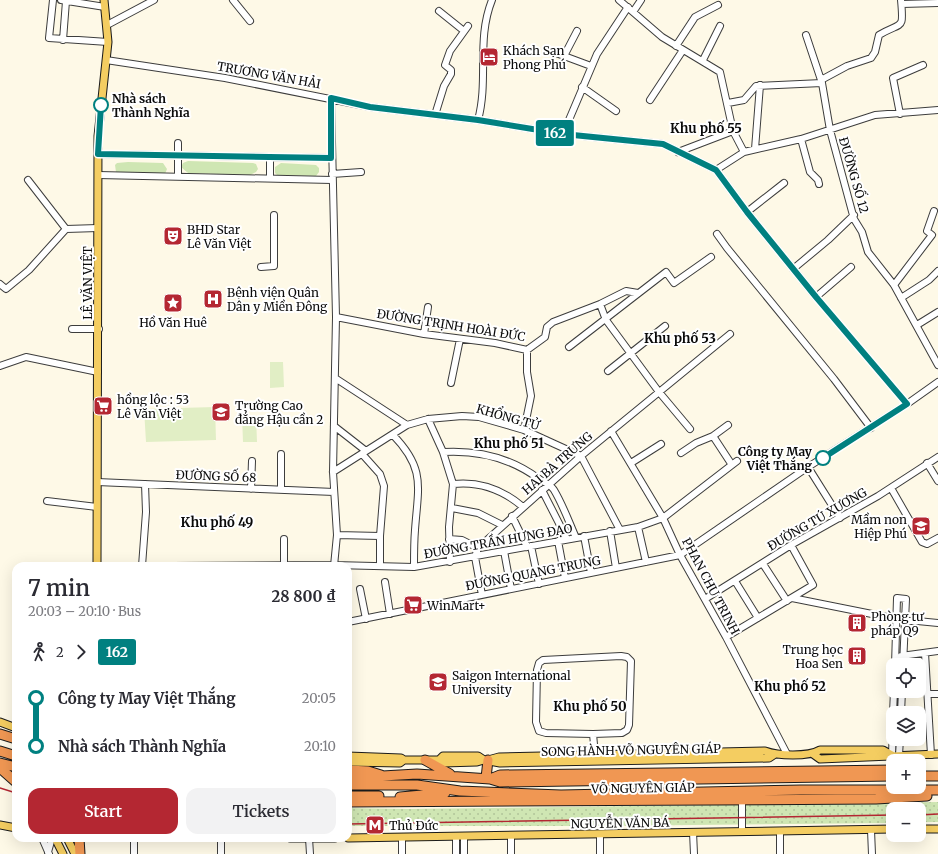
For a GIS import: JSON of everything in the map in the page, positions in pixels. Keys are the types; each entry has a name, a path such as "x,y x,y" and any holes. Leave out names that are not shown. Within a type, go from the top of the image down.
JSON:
{"highway":[{"path":"0,734 12,738"},
{"path":"0,745 12,749"},
{"path":"0,751 12,755"},
{"path":"425,760 455,776"},
{"path":"486,760 488,778"},
{"path":"0,763 12,766"},
{"path":"0,768 12,778"},
{"name":"VÕ NGUYÊN GIÁP","path":"352,770 368,771 380,779 460,791 595,794 801,790 886,791"},
{"name":"VÕ NGUYÊN GIÁP","path":"488,778 500,775 886,770"},
{"path":"926,770 938,770"},
{"name":"VÕ NGUYÊN GIÁP","path":"380,779 455,776 488,778 500,782 886,776"},
{"path":"926,776 938,776"},
{"path":"352,778 380,779"},
{"path":"352,784 380,779"},
{"name":"VÕ NGUYÊN GIÁP","path":"352,796 401,797 460,791"},
{"name":"VÕ NGUYÊN GIÁP","path":"926,791 937,794"},
{"path":"876,799 886,793"},
{"path":"552,802 561,794"},
{"path":"595,794 604,800"},
{"name":"VÕ NGUYÊN GIÁP","path":"352,802 876,799 937,794"},
{"path":"79,842 80,854"}],"main road":[{"name":"LÊ VĂN VIỆT","path":"97,562 99,329 98,136 108,42 104,3"},
{"path":"0,722 12,724"},
{"name":"SONG HÀNH VÕ NGUYÊN GIÁP","path":"486,760 499,757 765,751 775,754 813,754 820,750 883,750 893,754"},
{"name":"SONG HÀNH VÕ NGUYÊN GIÁP","path":"352,756 402,758 404,760 439,760 443,756 478,756 486,760 500,763 769,758 775,754"},
{"name":"SONG HÀNH VÕ NGUYÊN GIÁP","path":"352,762 400,763 404,760"},
{"path":"0,825 12,827"},
{"name":"NGUYỄN VĂN BÁ","path":"352,838 886,829"},
{"path":"926,829 938,829"},
{"path":"56,842 63,854"},
{"path":"69,842 76,854"}],"street":[{"path":"53,0 48,37 63,40 108,42"},
{"path":"63,40 63,0 104,3"},
{"path":"107,24 141,3 154,0"},
{"path":"233,0 250,21"},
{"path":"478,120 482,99 484,24 492,0"},
{"path":"619,0 628,6 659,34 720,72 728,103 733,132 744,152"},
{"path":"633,12 641,0"},
{"path":"728,103 744,100 756,86 821,81 847,66 857,64 871,58 875,52 879,36 900,26 903,22 902,2 938,3"},
{"path":"676,46 695,17 718,5"},
{"path":"563,134 597,54 628,6"},
{"path":"436,115 444,86 451,74 451,70 445,65 450,51 466,29 439,11"},
{"path":"703,60 720,26"},
{"path":"564,56 577,31"},
{"name":"ĐƯỜNG SỐ 12","path":"806,35 821,81 830,130 854,215 862,232 868,252 894,285 938,365"},
{"path":"650,100 683,50"},
{"path":"556,53 591,66"},
{"name":"TRƯƠNG VĂN HẢI","path":"106,60 225,78 370,107 478,120 563,134 663,144 716,170 747,212 816,297 907,404"},
{"path":"900,114 893,78 923,65"},
{"path":"756,149 760,85"},
{"path":"582,87 616,111"},
{"path":"331,98 331,158 336,318 333,472 337,535 334,562"},
{"path":"716,170 744,152 801,139 875,115 938,110"},
{"path":"678,152 733,132"},
{"path":"801,139 810,172 818,180 819,184"},
{"path":"178,143 178,176"},
{"path":"98,154 331,158"},
{"path":"270,158 270,178"},
{"path":"98,175 270,178 332,177 361,172"},
{"path":"28,180 66,229"},
{"path":"747,212 784,183"},
{"path":"894,285 932,235 927,231 934,211"},
{"path":"261,267 274,266 274,215"},
{"path":"793,268 828,240 854,215"},
{"path":"1,286 6,289 29,270 66,229 98,228"},
{"path":"717,234 834,379 871,428"},
{"path":"569,347 606,320 666,272 674,283 711,257"},
{"path":"816,297 851,267"},
{"path":"901,298 929,280 938,271"},
{"name":"ĐƯỜNG TRỊNH HOÀI ĐỨC","path":"336,318 424,334 495,343 527,350 545,337 547,327 552,322 600,304 626,291 638,294"},
{"path":"600,304 606,320 659,392 690,428"},
{"path":"424,334 428,308"},
{"path":"917,325 938,312"},
{"path":"608,371 665,326"},
{"path":"72,329 99,329"},
{"name":"HAI BÀ TRƯNG","path":"475,557 478,548 512,516 581,456 730,334"},
{"path":"451,383 460,339"},
{"path":"524,430 531,396 527,372 527,350"},
{"path":"0,366 26,357 98,372"},
{"path":"335,378 408,425"},
{"path":"680,555 808,467 871,428 938,382"},
{"name":"KHỔNG TỬ","path":"333,472 408,425 428,419 462,416 479,417 524,430 581,456"},
{"path":"428,419 443,452 453,484 449,539 450,562"},
{"path":"681,454 696,443 713,436 728,425"},
{"path":"334,426 365,453 380,474 384,486 380,536 380,566"},
{"name":"PHAN CHU TRINH","path":"611,431 663,518 680,555 726,637 787,754"},
{"path":"393,435 411,458 417,476 419,500 415,530 414,567"},
{"name":"ĐƯỜNG TRẦN HƯNG ĐẠO","path":"352,565 414,567 450,562 638,527 663,518 734,463 713,436"},
{"path":"631,464 661,444"},
{"path":"443,452 473,452 503,459 519,465 553,488 576,538"},
{"path":"281,454 281,490"},
{"path":"581,456 620,530"},
{"name":"ĐƯỜNG TÚ XƯƠNG","path":"705,599 764,564 791,545 891,488 938,457"},
{"path":"251,488 252,461"},
{"path":"927,463 938,481"},
{"path":"808,467 840,518"},
{"name":"ĐƯỜNG SỐ 68","path":"97,482 334,492"},
{"path":"453,484 474,483 487,485 500,491 523,507"},
{"path":"142,562 146,512 145,484"},
{"path":"891,488 922,542 928,544 938,538"},
{"path":"542,490 567,539"},
{"path":"46,501 97,507"},
{"path":"452,508 478,513 502,525"},
{"path":"512,516 529,547 539,584"},
{"path":"638,527 646,562"},
{"path":"610,531 616,568"},
{"path":"337,535 380,536"},
{"path":"584,536 591,573"},
{"path":"284,539 284,562"},
{"path":"449,539 462,540 478,548"},
{"path":"558,541 565,578"},
{"path":"726,637 813,585 791,545"},
{"path":"504,551 511,589"},
{"name":"ĐƯỜNG QUANG TRUNG","path":"352,621 680,555"},
{"path":"475,557 482,595"},
{"path":"764,564 790,599 897,619 938,623"},
{"path":"735,581 758,618"},
{"path":"385,582 390,614"},
{"path":"360,589 366,619"},
{"path":"904,655 906,599 897,598 896,656 938,651"},
{"path":"925,653 934,754"},
{"path":"621,656 627,657 631,661 629,725 627,730 622,733 593,734 546,733 539,731 536,722 537,670 539,663 543,660 621,656"},
{"path":"928,694 938,694"},
{"path":"593,734 595,755"},
{"path":"742,800 742,832"},
{"path":"871,830 872,854"},
{"path":"780,831 780,854"},
{"path":"693,832 694,854"},
{"path":"600,834 600,854"},
{"path":"511,835 512,854"},
{"path":"456,836 456,854"},
{"path":"464,836 464,854"},
{"path":"402,837 402,854"},
{"path":"44,842 48,853"},
{"path":"48,853 52,842"},
{"path":"134,842 134,854"},
{"path":"221,842 221,854"},
{"path":"309,842 310,854"}],"green space":[{"path":"188,161 253,163 256,164 258,169 250,175 188,173 181,167 183,163"},
{"path":"117,163 163,163 167,169 165,174 116,172 115,165"},
{"path":"281,163 316,165 319,168 319,172 316,176 277,175 275,173 275,167"},
{"path":"270,362 283,362 284,387 270,388"},
{"path":"215,407 216,440 146,442 144,409"},
{"path":"242,416 256,416 257,442 243,442"},
{"path":"926,802 938,802 938,822 926,822"},
{"path":"886,803 886,823 597,826 352,826 352,808 407,809"}],"railway":[{"path":"0,788 12,792"},
{"path":"926,815 938,814"},
{"path":"352,824 886,815"}],"bus line":[{"name":"162","path":"101,105 98,154 112,156 331,158 331,98 370,107 478,120 534,130 663,144 716,170 747,212 816,297 907,404 823,458"}],"place":[{"name":"Khách Sạn Phong Phú","path":"489,57"},
{"name":"Nhà sách Thành Nghĩa","path":"101,105"},
{"name":"BHD Star Lê Văn Việt","path":"173,236"},
{"name":"Bệnh viện Quân Dân y Miền Đông","path":"213,299"},
{"name":"Hồ Văn Huê","path":"173,303"},
{"name":"hồng lộc : 53 Lê Văn Việt","path":"103,406"},
{"name":"Trường Cao đẳng Hậu cần 2","path":"221,412"},
{"name":"Công ty May Việt Thắng","path":"823,458"},
{"name":"Mầm non Hiệp Phú","path":"921,526"},
{"name":"WinMart+","path":"413,605"},
{"name":"Phòng tư pháp Q9","path":"857,623"},
{"name":"Trung học Hoa Sen","path":"857,656"},
{"name":"Saigon International University","path":"438,682"},
{"name":"Thủ Đức","path":"375,825"}],"district":[{"name":"Khu phố 55","path":"706,128"},
{"name":"Khu phố 53","path":"680,338"},
{"name":"Khu phố 51","path":"509,443"},
{"name":"Khu phố 49","path":"217,522"},
{"name":"Khu phố 52","path":"790,686"},
{"name":"Khu phố 50","path":"590,706"}]}
